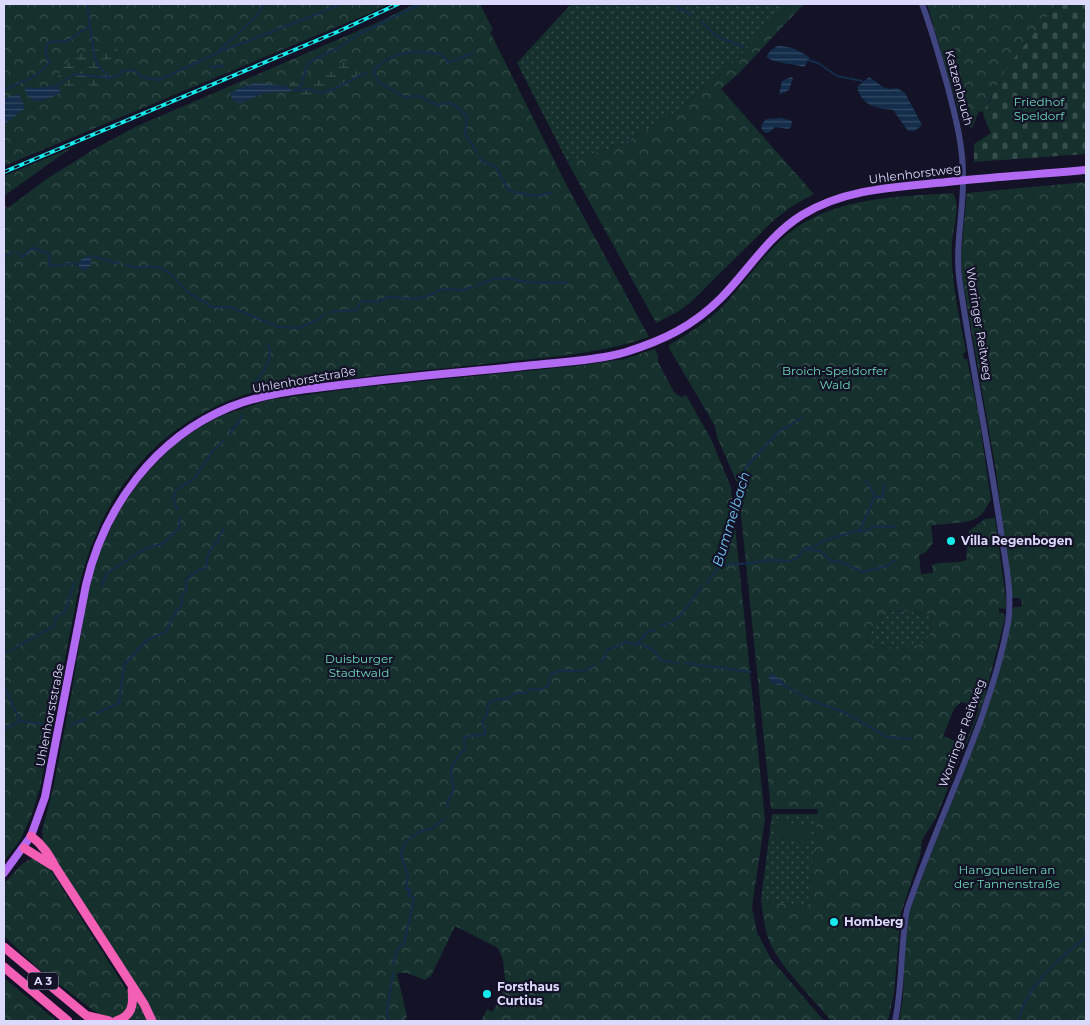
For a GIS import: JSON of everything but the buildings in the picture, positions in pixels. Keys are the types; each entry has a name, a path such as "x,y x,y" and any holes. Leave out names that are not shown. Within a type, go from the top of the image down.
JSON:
{"highway":[{"path":"31,836 48,853 144,1004 152,1021"},
{"path":"24,848 56,868"},
{"name":"A 3","path":"4,947 93,1021"},
{"name":"A 3","path":"4,967 68,1021"},
{"path":"116,1021 122,1019 130,1012 133,1000 131,984"},
{"path":"83,1014 109,1021"}],"main road":[{"name":"Uhlenhorstweg","path":"623,353 661,340 696,321 721,298 764,247 782,230 801,216 821,205 872,190 898,186 1086,170"},
{"name":"Uhlenhorststraße","path":"4,873 31,836 45,796 92,559 119,501 153,458 171,442 212,415 232,406 266,396 362,382 567,361 623,353"}],"street":[{"name":"Katzenbruch","path":"922,4 956,116 962,151 964,180"},
{"name":"Worringer Reitweg","path":"895,1021 899,1000 904,926 907,910 991,693 1009,612 1008,586 998,509 959,282 958,243 964,180"}],"green space":[{"path":"4,4 388,4 4,166"},
{"path":"414,4 480,4 493,30 490,32 567,186 649,337 615,347 564,355 271,387 228,401 195,417 167,437 142,461 121,488 104,518 90,551 79,587 40,788 32,814 21,839 4,861 4,205 8,208 45,180 96,148 135,127 383,20"},
{"path":"571,4 789,4 737,59 676,112 619,146 567,161 517,63"},
{"path":"789,4 804,4 739,73 721,89 814,194 792,206 774,220 691,302 679,311 656,323 567,161 619,146 676,112 737,59"},
{"path":"927,4 1057,4 1008,66 983,112 979,111 972,128 962,123"},
{"name":"Friedhof Speldorf","path":"1057,4 1086,4 1086,154 974,162 974,144 991,133 983,112 1008,66"},
{"path":"101,48 118,48 110,84 61,93 57,85 51,86 72,55"},
{"path":"352,60 363,65 358,75 338,91 301,99 287,93 292,91 288,86 305,77 314,76 325,68"},
{"path":"71,148 4,196 4,176"},
{"name":"Hangquellen an der Tannenstraße","path":"1086,182 1086,1021 899,1021 903,998 905,943 910,911 982,725 1004,649 1012,610 1014,607 1021,607 1022,602 1020,598 1012,598 996,471 962,276 961,254 967,193"},
{"name":"Broich-Speldorfer Wald","path":"953,193 956,204 952,243 954,284 966,351 963,354 964,359 967,359 978,412 991,500 977,518 958,523 931,526 933,543 926,552 919,555 921,574 933,573 932,565 966,560 969,531 985,519 995,518 1006,600 1006,609 999,608 999,612 1004,614 1005,618 985,697 964,751 952,756 954,762 960,758 936,818 922,840 920,856 901,913 894,993 888,1021 831,1021 788,971 768,938 761,900 808,907 818,809 771,809 738,485 717,437 715,426 669,345 719,310 771,249 789,233 807,221 847,205 889,198","holes":["892,611 931,615 932,622 928,638 920,644 897,648 880,645 868,640 873,625","961,702 979,708 965,745 943,736 954,709"]},
{"name":"Duisburger Stadtwald","path":"655,349 658,362 674,392 681,397 686,395 711,439 731,487 765,819 752,907 757,932 771,959 824,1021 481,1021 487,1009 492,1012 502,996 505,979 503,960 498,948 455,926 431,976 425,980 407,973 397,973 407,1017 405,1021 155,1021 129,974 43,840 42,831 53,789 71,696 88,590 96,560 123,504 142,478 174,445 199,428 218,417 268,400 364,387 577,366 624,359"},
{"path":"892,611 931,615 932,622 928,638 920,644 905,648 880,646 868,640 873,625"},
{"path":"772,814 818,814 808,907 761,900"},
{"path":"777,820 812,828 808,845 774,837"},
{"path":"32,859 39,860 50,869 129,994 130,999 127,1011 115,1018 105,1018 94,1011 34,965 4,936 4,884 20,866"},
{"path":"4,978 57,1021 4,1021"},
{"path":"137,1000 147,1021 123,1021"}],"water":[{"path":"777,46 795,49 810,58 804,67 774,61 766,57"},
{"path":"869,77 885,88 897,88 905,93 922,125 915,131 908,131 893,110 875,107 866,102 857,87"},
{"path":"793,78 789,90 779,95 782,81"},
{"path":"255,83 288,86 292,91 264,93 241,103 234,102 230,94 239,88"},
{"path":"57,85 61,93 41,101 33,100 25,92 26,87 38,88"},
{"path":"19,94 25,108 4,125 4,98"},
{"path":"782,118 792,121 791,127 788,129 775,127 766,133 762,130 761,125 766,119"},
{"path":"88,256 91,258 91,265 84,271 79,268 79,261"},
{"path":"773,674 783,682 784,686 771,683 768,675"}],"waterway":[{"path":"87,4 97,64 110,78"},
{"path":"219,51 256,17 264,4"},
{"path":"57,85 75,74 110,78 117,76 124,70 136,71 141,77 159,80 217,53 340,4"},
{"path":"292,91 301,86 307,65 313,60 336,49 359,34 420,4"},
{"path":"675,4 680,9 691,14"},
{"path":"701,22 716,36 744,47"},
{"path":"4,90 35,76 49,63 46,51 49,42 67,41 90,26"},
{"path":"473,53 448,62 441,54 423,52 404,53 387,59 373,72 379,82 404,97 419,96 437,105 451,104 458,107 467,117 465,134 477,152"},
{"path":"808,60 818,63 837,76 862,81"},
{"path":"210,66 215,68 221,65 224,67"},
{"path":"295,91 307,89 322,93 367,72"},
{"path":"479,157 482,161 496,167 509,191 536,196 551,193"},
{"path":"17,253 23,257 29,250 34,248 48,254 50,258 48,265 78,264"},
{"path":"4,257 13,252"},
{"path":"91,258 93,256 120,264"},
{"path":"126,265 130,267 160,268 171,274 189,292 212,307 230,307 279,327 299,328 316,321 325,314"},
{"path":"477,286 493,279 507,278 527,282 568,283"},
{"path":"331,312 357,310 361,301 377,302 388,297 415,299 430,295 441,289 463,290 472,287"},
{"path":"252,389 268,363 270,357 268,345"},
{"path":"229,435 243,415"},
{"name":"Bummelbach","path":"707,583 720,565 718,555 746,467 780,430 802,417"},
{"path":"177,509 173,497 176,490 195,478 212,452 223,441"},
{"path":"860,530 875,496 866,480"},
{"path":"875,496 882,498 885,483"},
{"path":"101,587 107,573 146,548 162,544 179,528 180,517"},
{"path":"807,548 816,546 823,541 852,532 865,531 877,526 895,527"},
{"path":"97,713 119,703 124,665 148,639 166,632 181,606 181,597 186,590 186,580 198,570 206,568 209,552 219,540 219,536 224,529"},
{"path":"721,565 768,560 790,561 797,558 804,549 820,551 832,561 841,562 863,572 887,566 895,560"},
{"path":"4,654 54,626 56,617 65,612 74,583"},
{"name":"Bummelbach","path":"661,625 674,620 680,615 702,586"},
{"name":"Bummelbach","path":"601,662 605,657 606,651 609,649 625,642 636,645 648,631 655,630"},
{"path":"639,643 653,650 661,660 678,663"},
{"path":"686,663 751,672"},
{"name":"Bummelbach","path":"448,809 447,804 454,789 451,777 452,767 465,749 464,738 485,734 482,722 488,713 487,707 491,701 508,698 516,693 526,693 530,689 539,690 548,686 550,675 554,673 582,671 594,666"},
{"path":"782,684 808,699 844,712 887,737 911,739"},
{"path":"4,686 20,721 4,729"},
{"path":"71,725 86,719"},
{"path":"20,721 48,725"},
{"name":"Bummelbach","path":"393,964 398,948 404,944 414,898 408,895 411,889 406,889 408,877 401,854 405,842 421,831 431,829 444,819"},
{"path":"1018,1021 1023,1007 1036,984 1054,964 1086,937"},
{"name":"Bummelbach","path":"388,1021 387,1013 393,973"}],"railway":[{"path":"4,172 337,32 398,4"}],"place":[{"name":"Villa Regenbogen","path":"951,541"},
{"name":"Homberg","path":"834,922"},
{"name":"Forsthaus Curtius","path":"487,994"}]}
